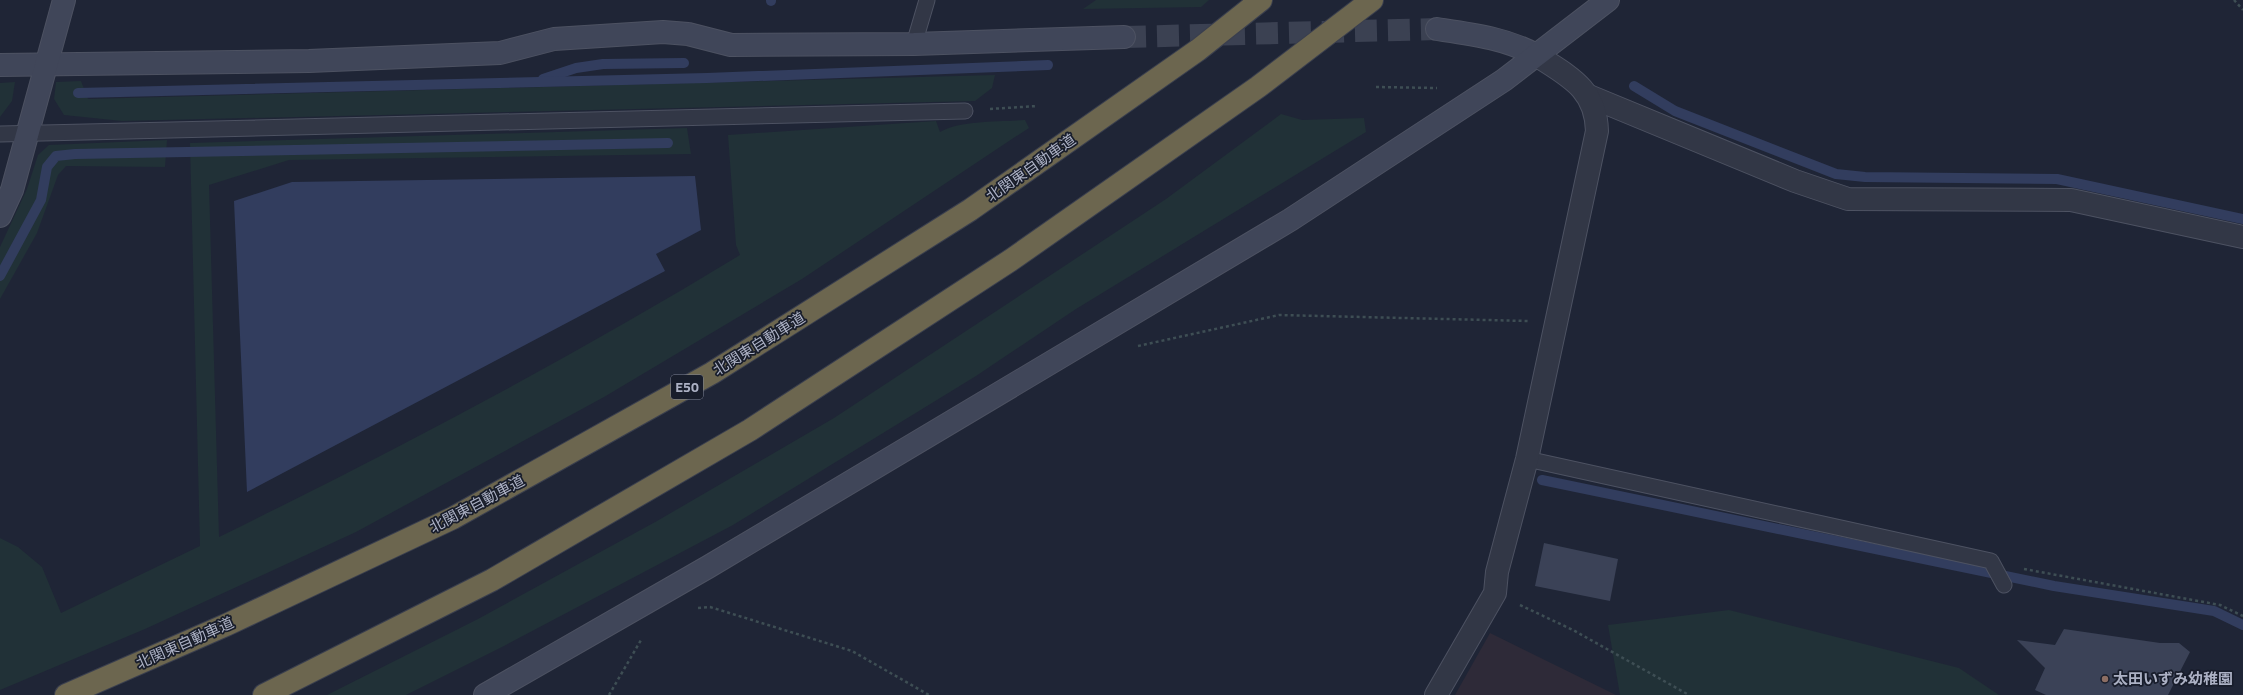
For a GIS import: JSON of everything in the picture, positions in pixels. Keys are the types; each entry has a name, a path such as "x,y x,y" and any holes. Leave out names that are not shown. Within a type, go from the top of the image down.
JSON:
{"highway":[{"name":"北関東自動車道","path":"66,695 226,625 453,518 712,373 970,210 1198,50 1261,0"},
{"path":"264,695 492,580 750,430 1011,260 1258,87 1372,0"}],"street":[{"path":"0,216 12,190 29,133 64,0"},
{"path":"485,695 708,567 1290,220 1504,80 1608,0"},
{"path":"1437,29 1501,39 1520,46 1568,76 1589,96 1795,181 1848,199 2071,200 2243,237"},
{"path":"0,65 309,61 500,53 554,39 663,32 688,34 731,45 914,44 1124,37"},
{"path":"1436,695 1495,593 1497,572 1527,459 1597,131 1597,119 1589,96"}],"lane":[{"path":"914,44 927,0"},
{"path":"0,134 965,110"},
{"path":"1527,459 1992,562 2004,585"}],"path":[{"path":"2234,0 2243,10"},
{"path":"1376,87 1441,88"},
{"path":"965,110 1036,106"},
{"path":"1132,348 1279,315 1556,322"},
{"path":"1992,562 2040,573 2220,605 2243,616"},
{"path":"1495,593 1573,630 1689,695"},
{"path":"690,608 710,607 852,651 929,695"},
{"path":"609,695 642,638"}],"shaded area":[{"path":"1096,0 1209,0 1201,7 1083,9"},
{"path":"995,75 992,88 975,101 122,121 64,115 54,99 56,82 81,81 88,99"},
{"path":"15,82 12,101 0,117 0,83"},
{"path":"1281,114 1302,120 1364,118 1366,132 1076,309 976,376 733,525 502,647 406,695 327,695 478,619 657,521 834,418 1166,199"},
{"path":"1025,120 1029,128 802,279 604,397 356,532 145,629 0,690 0,538 18,547 42,567 61,613 200,546 190,143 687,128 691,154 289,160 209,185 219,537 417,437 548,367 740,255 736,245 728,135 936,121 940,132 948,128 969,123"},
{"path":"167,140 165,167 66,166 58,175 37,233 0,299 0,247 27,189 38,155 49,145"},
{"path":"1729,610 1959,668 1999,695 1620,695 1608,625"},
{"path":"1490,633 1616,695 1455,695"}],"water":[{"path":"695,176 701,230 656,254 665,271 247,492 234,201 292,182"}],"building":[{"path":"1544,543 1618,559 1610,601 1535,586"},
{"path":"2064,629 2160,643 2179,643 2190,652 2168,695 2046,695 2035,690 2045,668 2017,640 2055,645"}],"waterway":[{"path":"543,79 576,68 603,64 684,63"},
{"path":"78,93 707,78 1048,65"},
{"path":"1634,86 1675,111 1836,174 1865,177 2057,179 2243,219"},
{"path":"0,276 41,200 47,167 56,156 75,154 668,143"},
{"path":"1542,480 2054,586 2214,611 2243,625"}],"tunnel":[{"path":"1124,37 1437,29"}],"place":[{"name":"太田いずみ幼稚園","path":"2105,679"}]}
